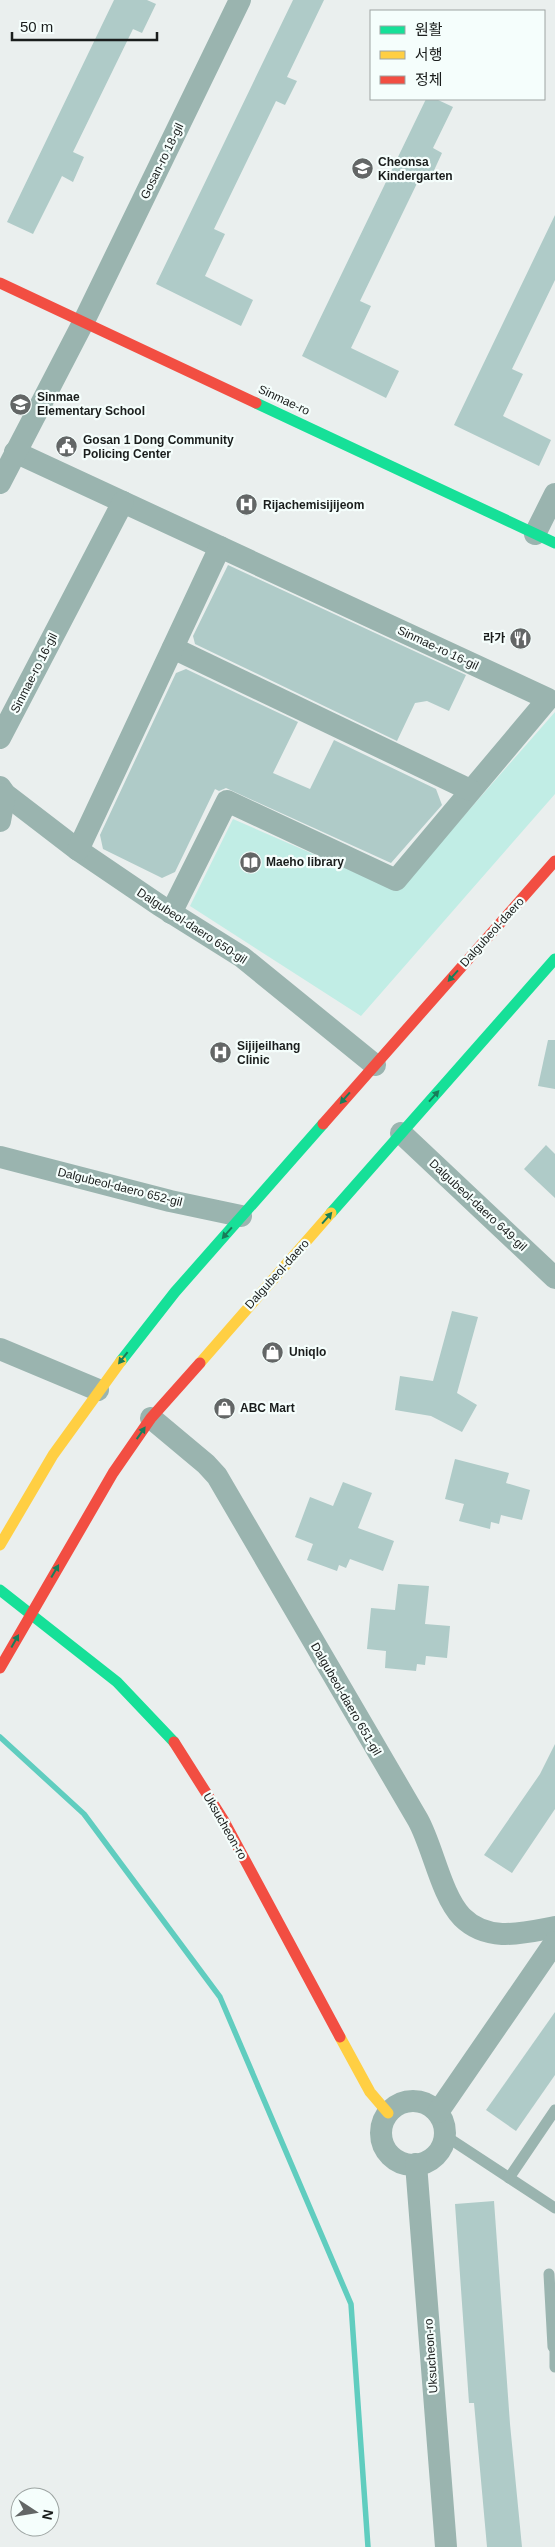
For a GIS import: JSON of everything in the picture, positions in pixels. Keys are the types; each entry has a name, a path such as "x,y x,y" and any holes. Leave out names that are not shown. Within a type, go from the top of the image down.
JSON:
{"main road":[{"name":"Sinmae-ro","path":"0,283 545,539"},
{"name":"Dalgubeol-daero","path":"0,1544 54,1455 98,1390 175,1292 555,861"},
{"name":"Dalgubeol-daero","path":"0,1668 113,1473 152,1418 555,959"},
{"name":"Uksucheon-ro","path":"0,1590 117,1682 180,1748 224,1821 370,2092 388,2113"}],"street":[{"name":"Gosan-ro 18-gil","path":"84,321 240,0"},
{"path":"0,482 84,321"},
{"name":"Sinmae-ro 16-gil","path":"15,452 548,699 396,880 227,801 171,913"},
{"path":"545,539 555,494"},
{"name":"Sinmae-ro 16-gil","path":"0,738 123,502"},
{"path":"78,850 220,547"},
{"path":"173,648 470,790"},
{"name":"Dalgubeol-daero 650-gil","path":"2,791 78,850 171,913 242,956 375,1064"},
{"name":"Dalgubeol-daero 650-gil","path":"0,821 2,791"},
{"name":"Dalgubeol-daero 649-gil","path":"401,1133 555,1278"},
{"name":"Dalgubeol-daero 652-gil","path":"0,1157 241,1216"},
{"path":"0,1349 98,1390"},
{"name":"Dalgubeol-daero 651-gil","path":"152,1418 206,1464 216,1476 419,1823 450,1899 461,1916 477,1928 497,1934 515,1934 555,1927"},
{"path":"438,2112 555,1942"},
{"path":"410,2101 430,2105 438,2112 443,2122 444,2135 439,2151 432,2159 416,2164 402,2163 386,2150 382,2140 382,2129 388,2113 399,2104 410,2101"},
{"name":"Uksucheon-ro","path":"416,2164 446,2547"}],"lane":[{"path":"509,2178 555,2110"},
{"path":"444,2135 555,2208"},
{"path":"549,2274 555,2367"}],"green space":[{"path":"555,712 555,794 361,1016 190,906 233,819 398,891"}],"building":[{"path":"114,0 147,0 156,4 142,33 133,29 73,152 84,157 73,182 62,176 33,234 7,222"},
{"path":"293,0 324,0 287,77 297,81 285,105 276,101 214,229 225,234 205,276 253,300 241,326 156,284"},
{"path":"426,100 438,100 453,107 433,148 442,153 431,177 422,173 360,301 371,306 351,348 399,371 386,398 302,356"},
{"path":"555,215 555,280 512,369 523,374 503,416 551,440 539,466 454,425"},
{"path":"228,565 466,675 449,711 427,701 415,703 397,741 195,644 193,636"},
{"path":"186,669 298,722 273,773 310,789 334,740 436,789 442,805 391,863 226,788 219,791 215,789 175,872 162,878 103,849 100,835 176,673"},
{"path":"548,1040 555,1040 555,1089 538,1086"},
{"path":"546,1145 555,1154 555,1198 524,1169"},
{"path":"452,1311 478,1317 457,1393 477,1405 462,1432 431,1416 395,1410 400,1376 433,1381"},
{"path":"455,1459 509,1473 506,1483 530,1490 522,1520 501,1515 499,1524 491,1522 490,1529 459,1521 464,1504 445,1499"},
{"path":"343,1482 372,1493 358,1528 394,1541 383,1571 350,1559 346,1568 339,1565 337,1571 307,1560 313,1544 295,1537 310,1497 333,1506"},
{"path":"398,1584 429,1586 425,1624 450,1626 447,1658 426,1656 425,1665 417,1664 416,1671 385,1668 386,1651 367,1649 371,1608 395,1610"},
{"path":"555,1744 555,1809 512,1873 484,1855 540,1774"},
{"path":"555,2012 555,2075 516,2131 486,2110"},
{"path":"494,2201 510,2424 522,2547 487,2547 474,2403 469,2403 455,2204"}],"waterway":[{"path":"0,1737 84,1814 220,1997 351,2304 368,2547"}],"traffic: fast":[{"path":"256,403 555,543"},
{"path":"331,1213 555,959"},
{"path":"121,1361 175,1292 323,1124"},
{"path":"0,1590 117,1682 174,1742"}],"traffic: slow":[{"path":"200,1363 331,1213"},
{"path":"0,1545 53,1455 121,1361"},
{"path":"340,2037 370,2092 388,2113"}],"traffic: jam":[{"path":"0,283 256,403"},
{"path":"323,1124 555,861"},
{"path":"0,1668 113,1473 151,1418 200,1363"},
{"path":"174,1742 224,1821 340,2037"}],"place":[{"name":"Cheonsa Kindergarten","path":"362,169"},
{"name":"Sinmae Elementary School","path":"21,404"},
{"name":"Gosan 1 Dong Community Policing Center","path":"67,447"},
{"name":"Rijachemisijijeom","path":"247,505"},
{"name":"라가","path":"521,638"},
{"name":"Maeho library","path":"250,862"},
{"name":"Sijijeilhang Clinic","path":"221,1053"},
{"name":"Uniqlo","path":"273,1352"},
{"name":"ABC Mart","path":"224,1408"}]}
